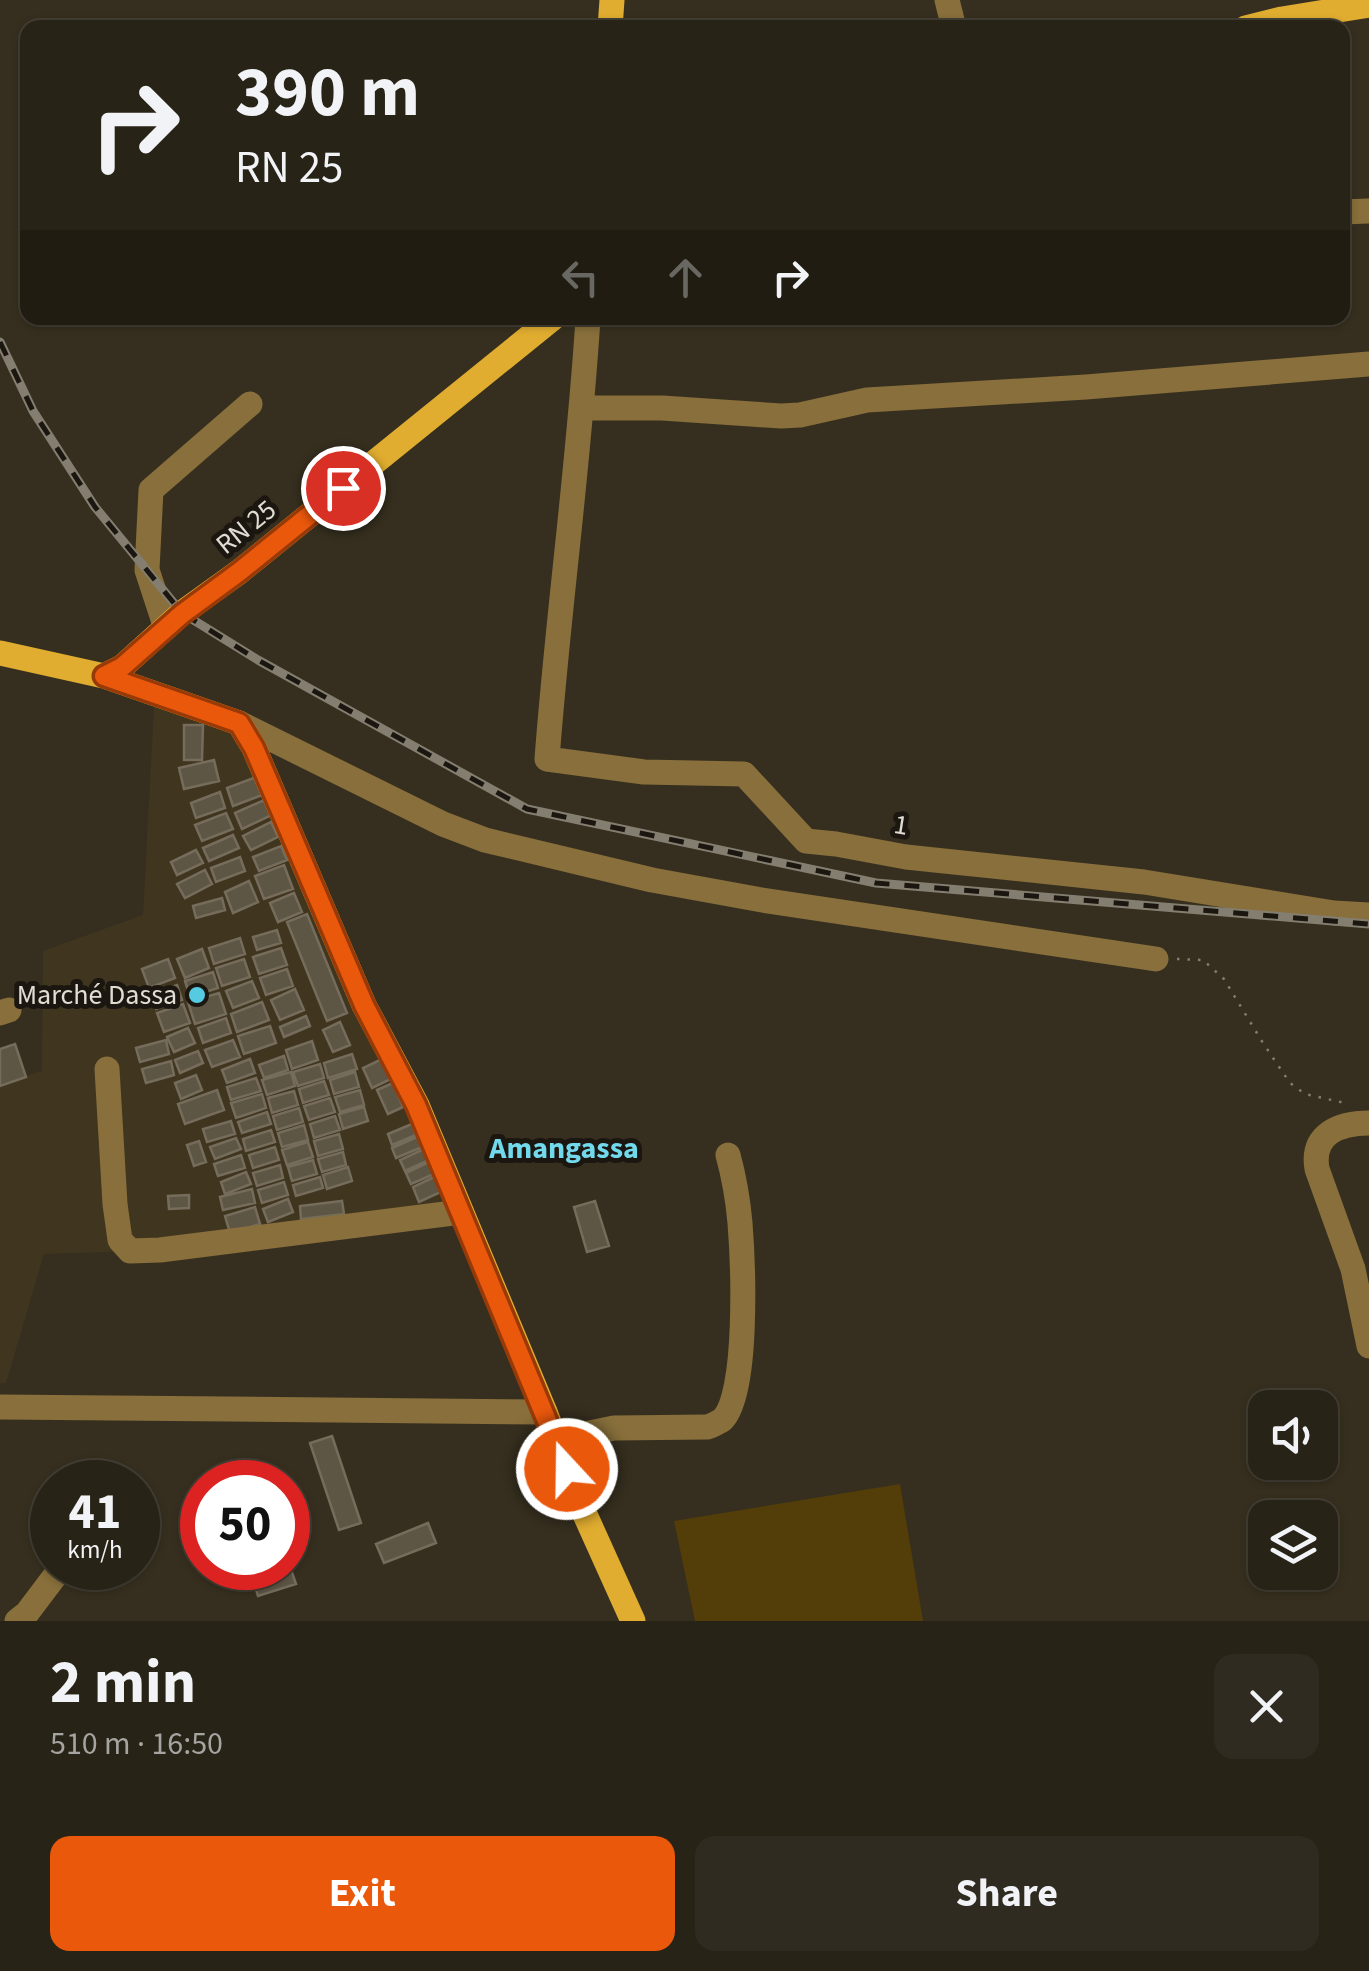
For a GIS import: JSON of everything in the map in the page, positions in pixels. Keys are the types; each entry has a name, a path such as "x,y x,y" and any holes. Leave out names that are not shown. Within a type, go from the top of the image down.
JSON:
{"main road":[{"path":"1281,10 1369,6"},
{"name":"RN 25","path":"104,676 122,667 544,325"},
{"path":"0,654 104,676 239,723 254,748 364,1005 416,1105 578,1498 633,1621"}],"street":[{"path":"588,325 582,408 800,416 867,400 1369,364"},
{"path":"166,628 147,570 150,490 250,404"},
{"name":"1","path":"582,408 546,759 644,772 744,774 806,841 906,857 1144,882 1369,916"},
{"path":"239,723 443,824 485,840 652,880 744,897 1156,959"},
{"path":"108,1068 120,1240 130,1250 160,1250 462,1212"},
{"path":"1369,1123 1352,1123 1330,1131 1314,1156 1353,1269 1369,1346"},
{"path":"556,1440 614,1428 708,1427 722,1420 732,1404 740,1348 742,1290 740,1224 728,1155"},
{"path":"0,1407 545,1412"},
{"path":"0,1603 22,1617 43,1590"}],"path":[{"path":"1156,959 1203,960 1224,979 1290,1083 1306,1094 1350,1103"}],"shaded area":[{"name":"Marché Dassa","path":"154,707 234,734 450,1204 164,1250 44,1254 6,1383 0,1383 0,1084 42,1071 43,951 143,915"},
{"path":"900,1484 923,1621 695,1621 674,1521"}],"building":[{"path":"184,725 203,725 202,760 184,760"},
{"path":"214,760 219,781 184,789 179,768"},
{"path":"259,776 265,794 233,806 227,788"},
{"path":"220,792 225,808 196,818 191,803"},
{"path":"269,798 276,813 242,829 235,813"},
{"path":"226,813 233,829 202,841 195,825"},
{"path":"271,822 278,837 251,850 243,836"},
{"path":"233,835 239,848 209,861 203,848"},
{"path":"281,846 287,860 259,871 253,857"},
{"path":"196,850 203,863 177,875 171,862"},
{"path":"240,857 245,871 216,882 211,868"},
{"path":"284,865 293,889 264,899 255,876"},
{"path":"205,870 212,884 185,898 177,884"},
{"path":"249,881 258,902 233,913 225,892"},
{"path":"294,893 302,912 278,922 270,903"},
{"path":"222,898 225,910 196,918 193,906"},
{"path":"307,914 347,1013 327,1021 287,922"},
{"path":"277,930 281,943 257,950 253,937"},
{"path":"240,938 245,954 214,964 209,948"},
{"path":"281,948 287,965 259,974 253,957"},
{"path":"202,949 209,968 185,978 177,959"},
{"path":"168,959 175,978 149,988 142,969"},
{"path":"244,959 250,977 222,986 216,968"},
{"path":"287,969 293,986 266,995 260,978"},
{"path":"213,972 218,988 190,997 185,981"},
{"path":"252,981 259,998 233,1008 226,991"},
{"path":"177,985 182,1000 156,1009 151,994"},
{"path":"295,989 304,1010 280,1020 271,1000"},
{"path":"219,993 226,1014 195,1024 188,1002"},
{"path":"262,1002 269,1020 237,1032 231,1014"},
{"path":"183,1004 190,1023 164,1032 157,1013"},
{"path":"306,1016 310,1026 284,1037 280,1027"},
{"path":"226,1018 231,1033 203,1043 198,1028"},
{"path":"340,1022 350,1045 333,1052 323,1030"},
{"path":"270,1026 276,1043 244,1054 238,1036"},
{"path":"188,1028 195,1043 174,1052 167,1037"},
{"path":"166,1040 169,1054 140,1062 136,1048"},
{"path":"233,1040 240,1057 212,1067 205,1050"},
{"path":"312,1041 318,1060 292,1069 286,1050"},
{"path":"15,1044 26,1077 0,1086 0,1049"},
{"path":"198,1051 203,1063 180,1073 175,1060"},
{"path":"352,1054 357,1069 328,1078 324,1063"},
{"path":"284,1056 288,1070 264,1078 259,1065"},
{"path":"250,1059 255,1073 227,1083 222,1070"},
{"path":"382,1059 391,1079 372,1088 363,1068"},
{"path":"171,1061 174,1075 146,1083 142,1069"},
{"path":"320,1064 324,1078 298,1086 293,1072"},
{"path":"291,1072 295,1086 267,1095 262,1080"},
{"path":"355,1072 359,1087 334,1094 330,1080"},
{"path":"196,1075 202,1090 181,1099 175,1083"},
{"path":"256,1078 261,1091 231,1100 227,1087"},
{"path":"324,1081 329,1095 303,1103 299,1089"},
{"path":"393,1083 403,1107 388,1114 377,1090"},
{"path":"217,1090 224,1110 185,1124 178,1104"},
{"path":"360,1090 364,1105 340,1112 335,1097"},
{"path":"294,1091 298,1105 272,1113 268,1098"},
{"path":"262,1094 266,1108 236,1118 231,1103"},
{"path":"330,1098 335,1112 309,1120 304,1106"},
{"path":"364,1107 368,1121 343,1129 339,1114"},
{"path":"299,1108 303,1122 277,1130 273,1116"},
{"path":"267,1112 271,1124 242,1133 238,1122"},
{"path":"335,1116 340,1130 314,1138 310,1124"},
{"path":"231,1121 235,1134 207,1142 203,1129"},
{"path":"412,1124 416,1135 392,1145 388,1134"},
{"path":"304,1125 308,1140 282,1147 278,1133"},
{"path":"271,1130 275,1142 246,1151 243,1139"},
{"path":"339,1134 343,1149 318,1156 314,1141"},
{"path":"417,1137 422,1147 396,1158 392,1148"},
{"path":"236,1138 241,1149 215,1159 210,1147"},
{"path":"199,1141 206,1162 194,1166 187,1145"},
{"path":"308,1142 313,1157 287,1165 282,1150"},
{"path":"275,1147 279,1160 253,1168 249,1155"},
{"path":"424,1149 429,1160 405,1171 400,1160"},
{"path":"343,1152 346,1165 322,1172 318,1159"},
{"path":"241,1155 245,1168 218,1176 214,1164"},
{"path":"313,1160 317,1174 292,1181 288,1167"},
{"path":"429,1162 434,1174 411,1184 406,1173"},
{"path":"280,1165 283,1178 257,1186 253,1173"},
{"path":"348,1167 352,1181 327,1189 323,1175"},
{"path":"246,1172 251,1184 225,1194 221,1182"},
{"path":"436,1176 443,1191 419,1202 413,1187"},
{"path":"320,1177 323,1188 296,1196 293,1185"},
{"path":"284,1182 288,1195 262,1203 258,1190"},
{"path":"252,1189 255,1203 223,1210 220,1197"},
{"path":"189,1195 189,1208 169,1209 168,1196"},
{"path":"288,1199 293,1212 268,1222 263,1209"},
{"path":"342,1201 344,1214 301,1219 300,1206"},
{"path":"595,1201 609,1246 587,1252 574,1207"},
{"path":"255,1207 260,1224 230,1233 225,1216"},
{"path":"332,1436 361,1523 339,1530 310,1443"},
{"path":"428,1523 436,1543 384,1563 376,1544"}],"railway":[{"path":"0,342 33,411 95,507 182,613 258,660 527,809 876,883 1369,924"}],"place":[{"name":"Marché Dassa","path":"197,995"}],"district":[{"name":"Amangassa","path":"564,1148"}],"route":[{"path":"343,488 182,614 122,667 104,676 239,723 254,748 364,1005 416,1105 567,1469"}]}
